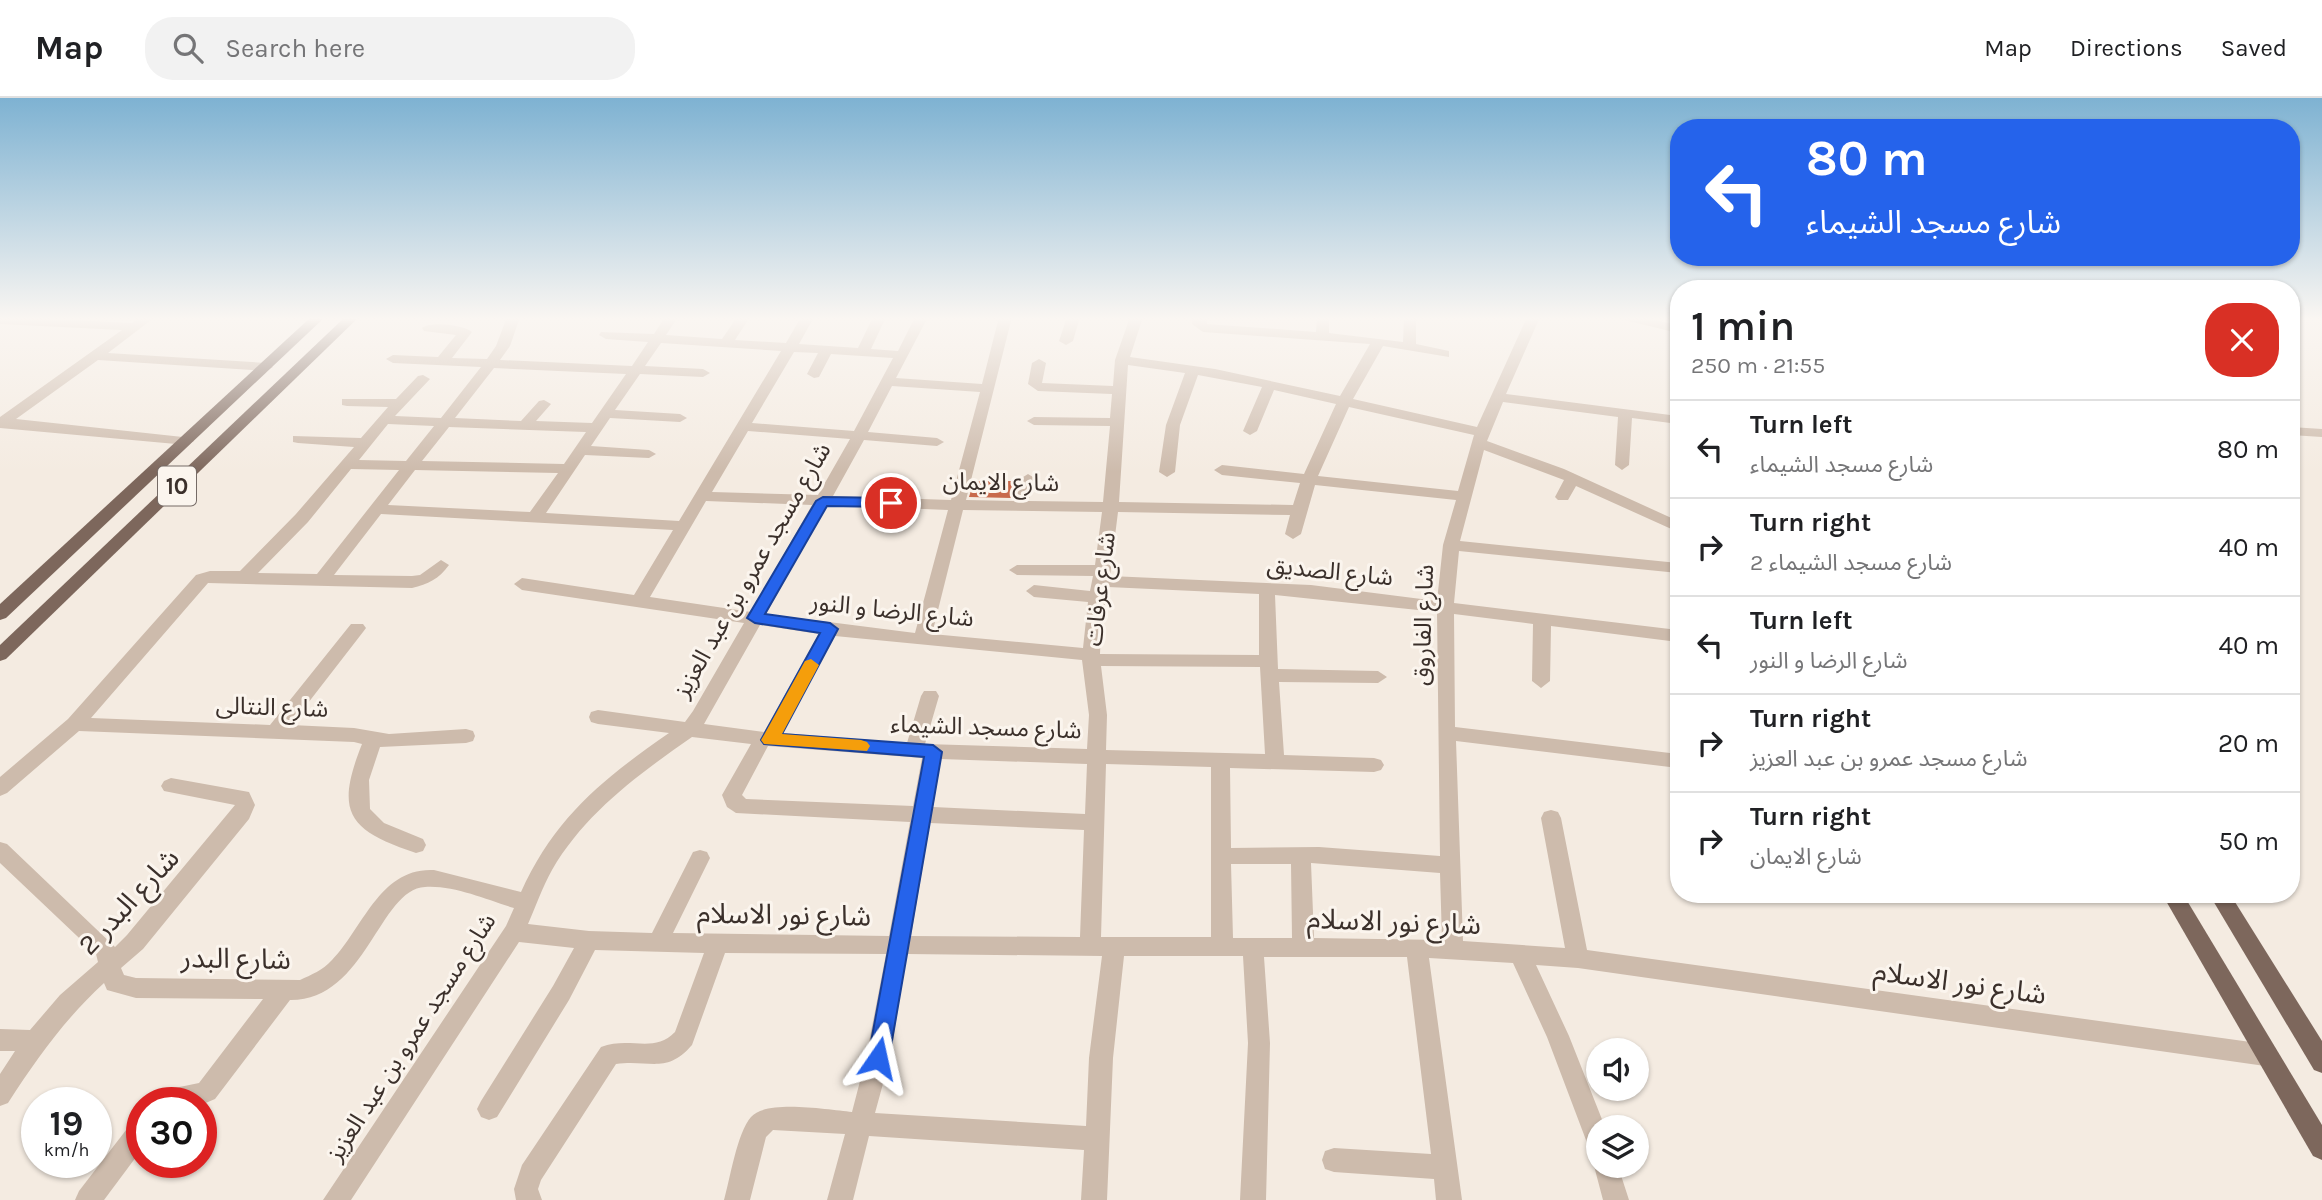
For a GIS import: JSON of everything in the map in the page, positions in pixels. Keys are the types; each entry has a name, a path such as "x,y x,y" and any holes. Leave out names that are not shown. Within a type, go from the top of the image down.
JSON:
{"main road":[{"name":"10","path":"0,614 266,368"},
{"name":"10","path":"0,656 300,368"},
{"path":"2177,903 2322,1148"},
{"path":"2225,903 2322,1062"}],"street":[{"path":"1,422 78,368"},
{"path":"321,580 487,368"},
{"path":"605,368 704,373"},
{"path":"639,601 776,368"},
{"path":"814,374 817,368"},
{"name":"شارع مسجد عمرو بن عبد العزيز","path":"336,1200 514,932 544,865 577,821 618,779 689,729 700,716 896,368"},
{"path":"922,639 992,368"},
{"path":"1038,368 1035,384 1038,387 1119,390"},
{"name":"شارع عرفات","path":"1094,1200 1101,1058 1102,947 1095,822 1098,715 1091,658 1110,507 1121,368"},
{"path":"1188,368 1344,400 1481,437 1670,523"},
{"path":"1293,534 1307,479 1344,400 1363,368"},
{"name":"شارع الفاروق","path":"1453,951 1445,610 1451,545 1481,437 1512,368"},
{"path":"1167,471 1173,425 1193,369"},
{"path":"536,516 638,370"},
{"path":"248,577 248,571 302,518 384,420 423,379"},
{"path":"889,382 986,388"},
{"path":"1250,431 1270,384"},
{"path":"1499,397 1670,419"},
{"path":"347,402 401,403"},
{"path":"525,425 544,404"},
{"path":"1622,465 1625,413"},
{"path":"608,414 680,418"},
{"path":"384,420 597,428"},
{"path":"1034,421 1117,422"},
{"path":"1,422 187,441"},
{"path":"742,426 937,442"},
{"path":"2300,432 2322,433"},
{"path":"298,439 365,443"},
{"path":"582,450 649,454"},
{"path":"348,464 569,469"},
{"path":"1222,470 1463,496"},
{"path":"1563,497 1573,478"},
{"path":"1019,505 1028,479"},
{"name":"شارع الايمان","path":"703,496 958,505 1298,510"},
{"path":"378,509 685,526"},
{"path":"1451,545 1670,567"},
{"path":"0,788 75,724 202,579 210,576 412,583 425,579 442,565"},
{"path":"1017,570 1100,583"},
{"path":"1034,591 1100,583"},
{"name":"شارع الصديق","path":"1100,583 1268,588 1670,635"},
{"name":"شارع الرضا و النور","path":"522,584 830,629 1091,658 1378,677"},
{"path":"1268,588 1269,668 1275,762"},
{"path":"1541,681 1542,621"},
{"path":"275,732 357,628"},
{"path":"830,629 732,794 733,802 743,807 1095,822"},
{"path":"841,1200 878,1058 899,945 920,815 923,751 930,696"},
{"name":"شارع مسجد الشيماء","path":"598,717 766,739 923,751 1374,765"},
{"name":"شارع النتالى","path":"75,724 275,732 389,741 467,736"},
{"path":"1446,733 1670,760"},
{"path":"373,738 357,785 359,806 367,821 416,845"},
{"path":"1220,760 1222,947"},
{"name":"شارع البدر 2","path":"0,1095 35,1041 68,1002 135,942 242,813 245,805 242,797 171,786"},
{"path":"1551,818 1578,958"},
{"name":"شارع البدر","path":"0,850 105,949 115,983 136,988 300,990 323,981 342,965 389,900 405,886 422,878 528,903"},
{"path":"1301,855 1303,948"},
{"path":"1221,856 1301,855 1450,865"},
{"path":"658,942 700,858"},
{"name":"شارع نور الاسلام","path":"514,932 589,940 718,944 1417,948 1578,958 2265,1055"},
{"path":"489,1109 561,993 589,940"},
{"path":"529,1200 526,1189 531,1174 609,1055 616,1053 664,1056 676,1049 684,1038 718,944"},
{"path":"1253,947 1259,1043 1253,1200"},
{"path":"1417,948 1449,1200"},
{"path":"1520,955 1558,1035 1588,1115"},
{"path":"211,1087 283,991"},
{"path":"0,1040 35,1041"},
{"path":"737,1200 760,1124 770,1118 1098,1139"},
{"path":"88,1200 126,1150"},
{"path":"1334,1160 1445,1167"},
{"path":"1610,1178 1616,1200"}],"building":[{"path":"974,481 1017,481 1011,498 969,497"}],"slow traffic":[{"path":"811,665 770,740 861,746"}],"route":[{"path":"878,1058 933,752 770,740 830,629 755,618 823,501 891,503"}]}
